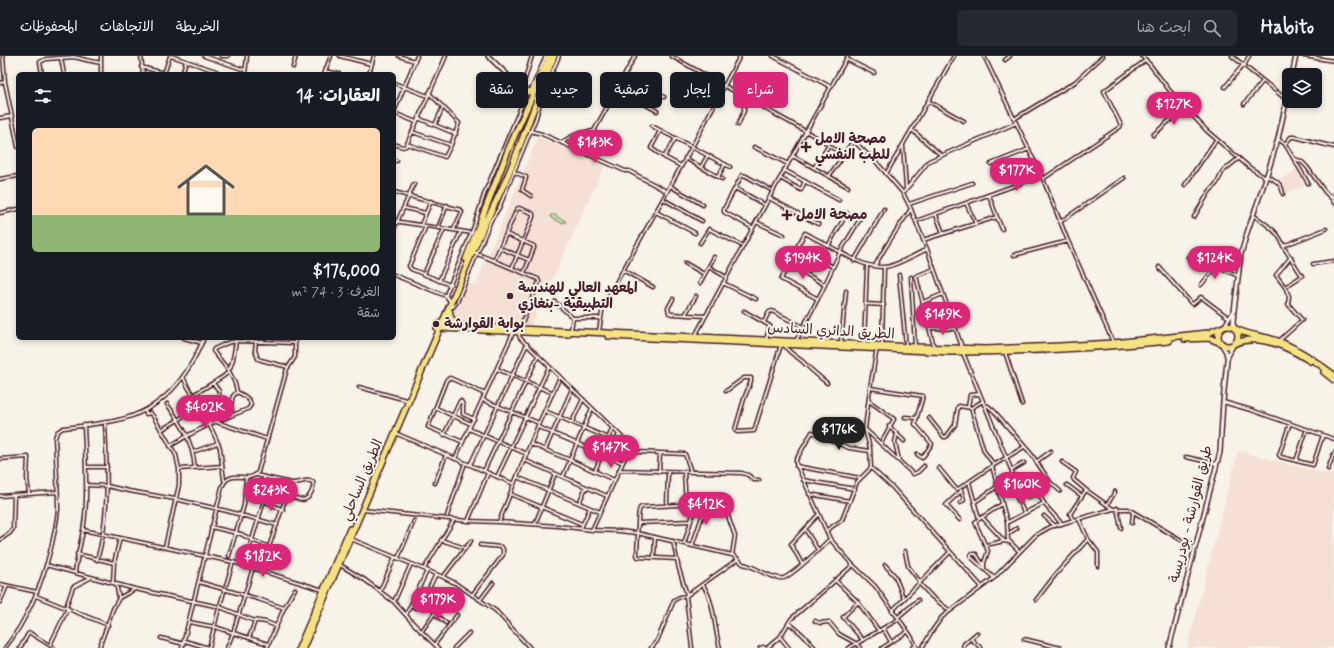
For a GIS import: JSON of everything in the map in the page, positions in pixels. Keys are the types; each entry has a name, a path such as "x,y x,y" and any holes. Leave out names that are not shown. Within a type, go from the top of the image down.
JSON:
{"highway":[{"path":"543,72 550,56"},
{"path":"440,326 452,298 462,282 475,253 485,223 512,171 518,151 528,130 554,56"},
{"path":"528,91 531,91 536,86"},
{"path":"528,103 536,87"},
{"path":"440,326 449,307 502,164 526,108"},
{"path":"509,148 514,152 518,151"},
{"path":"502,164 506,163 509,165 512,171"},
{"path":"449,307 451,319 463,328"},
{"name":"الطريق الدائري السادس","path":"440,326 783,345 1005,352 1087,348 1200,338 1212,339 1228,346 1244,340 1255,340 1284,347 1334,377"},
{"name":"الطريق الساحلي","path":"299,648 324,590 339,564 363,510 406,400 440,326"},
{"name":"الطريق الساحلي","path":"303,648 332,576 440,326"},
{"name":"الطريق الدائري السادس","path":"517,331 599,332 671,338 694,337 963,350 1033,348 1113,343 1208,334 1223,327 1230,326 1244,333 1278,342 1302,353 1334,377"},
{"path":"1221,344 1218,335 1223,327"},
{"path":"1235,344 1238,336 1236,329"}],"main road":[{"path":"488,56 504,72"},
{"path":"1293,68 1296,56"},
{"path":"1236,329 1233,320 1244,242 1278,139 1284,108"},
{"path":"1223,327 1234,311"},
{"path":"1221,344 1226,352 1227,360"},
{"path":"1227,360 1229,353 1235,344"},
{"name":"طريق القوارشة - بودريسة","path":"1169,648 1217,464 1220,447 1227,360"}],"street":[{"path":"3,56 16,137"},
{"path":"40,56 42,72"},
{"path":"101,56 101,72"},
{"path":"141,56 142,72"},
{"path":"165,72 171,56 217,72"},
{"path":"204,56 244,70 247,56"},
{"path":"221,56 228,56"},
{"path":"293,67 296,56"},
{"path":"330,72 325,71 331,56"},
{"path":"340,56 371,64"},
{"path":"369,72 374,56"},
{"path":"399,56 414,61"},
{"path":"396,107 417,56"},
{"path":"396,145 402,147 406,146 446,56"},
{"path":"528,74 532,56"},
{"path":"531,91 546,56"},
{"path":"532,196 522,190 526,177 512,171 528,130 536,118 542,96 559,56"},
{"path":"627,72 635,56"},
{"path":"671,56 700,72"},
{"path":"733,91 725,86 740,56"},
{"path":"773,56 831,87"},
{"path":"694,337 765,204 848,56"},
{"path":"886,174 954,56"},
{"path":"984,56 1042,177 1068,241 1113,343"},
{"path":"1005,60 1010,56"},
{"path":"1014,119 1075,82 1103,56"},
{"path":"1142,56 1152,66 1170,91 1216,140 1266,177 1278,182 1283,194"},
{"path":"1232,56 1282,97"},
{"path":"1225,87 1244,65 1249,56"},
{"path":"1304,56 1334,61"},
{"path":"40,62 46,59 77,57 101,62"},
{"path":"61,58 64,72"},
{"path":"846,59 874,73"},
{"path":"916,221 1042,177 1120,127 1121,125 1104,91 1146,60"},
{"path":"183,72 186,61"},
{"path":"141,67 157,72"},
{"path":"1244,104 1263,81"},
{"path":"0,83 6,82"},
{"path":"396,85 428,96"},
{"path":"407,144 445,157 456,134 460,123 429,93"},
{"path":"928,101 964,121"},
{"path":"435,125 443,107"},
{"path":"1153,135 1186,107"},
{"path":"452,298 450,285 472,233 485,192 518,108"},
{"path":"583,151 607,108"},
{"path":"653,108 657,110"},
{"path":"599,332 604,306 713,108"},
{"path":"738,125 744,108"},
{"path":"764,108 829,145 843,156"},
{"path":"396,113 416,122"},
{"path":"0,118 12,116"},
{"path":"418,118 456,134"},
{"path":"903,193 927,163 941,155 1016,123"},
{"path":"652,126 730,167"},
{"path":"528,130 562,142 625,171 629,171 667,191"},
{"path":"912,130 941,155"},
{"path":"562,142 586,131 594,131"},
{"path":"660,131 651,148 681,166"},
{"path":"412,132 451,145"},
{"path":"1285,144 1291,137 1295,137 1334,148"},
{"path":"664,157 676,138"},
{"path":"1278,139 1285,144 1308,183"},
{"path":"1185,185 1216,140"},
{"path":"829,176 854,141 871,156 903,193 927,249 984,405 1023,493"},
{"path":"814,168 829,145"},
{"path":"903,146 906,189"},
{"path":"754,147 788,164"},
{"path":"991,164 1028,149"},
{"path":"701,167 708,155"},
{"path":"793,156 848,187"},
{"path":"685,158 722,179"},
{"path":"1194,216 1209,192 1217,183 1223,171 1239,158"},
{"path":"1293,158 1302,162 1307,167 1325,192 1331,197 1334,203"},
{"path":"718,177 725,164"},
{"path":"784,170 839,200"},
{"path":"753,228 723,211 735,188 744,175 773,191"},
{"path":"0,179 16,176"},
{"path":"780,178 801,190 805,181"},
{"path":"1060,222 1124,178"},
{"path":"909,204 972,183"},
{"path":"396,225 414,184"},
{"path":"670,186 703,205"},
{"path":"735,188 765,204"},
{"path":"485,192 491,194"},
{"path":"396,193 461,210 462,212 454,229"},
{"path":"1331,197 1334,194"},
{"path":"989,195 1002,229"},
{"path":"769,198 818,224"},
{"path":"662,199 702,221"},
{"path":"421,225 431,201"},
{"path":"966,203 976,224"},
{"path":"438,228 447,205"},
{"path":"404,208 426,213"},
{"path":"494,261 516,209 519,208 532,213 533,217 512,268"},
{"path":"854,261 884,209"},
{"path":"875,266 884,248 911,209"},
{"path":"0,214 16,210"},
{"path":"656,212 695,233"},
{"path":"828,246 846,213"},
{"path":"936,215 943,233"},
{"path":"1253,215 1277,235 1302,276 1285,287"},
{"path":"923,240 997,217"},
{"path":"796,342 840,252 860,219"},
{"path":"398,221 472,233"},
{"path":"756,222 784,235"},
{"path":"426,226 409,266 411,269 450,285"},
{"path":"424,274 444,229"},
{"path":"700,243 709,229 743,246"},
{"path":"1283,246 1326,229"},
{"path":"439,281 461,231"},
{"path":"818,299 781,279 805,233 854,261 867,265 884,267 911,257 927,249"},
{"path":"506,234 533,245 534,247 524,273"},
{"path":"1014,255 1068,241"},
{"path":"797,247 833,267"},
{"path":"500,248 529,260"},
{"path":"455,459 497,369 517,331 539,281 538,278 475,253"},
{"path":"1278,342 1302,320 1288,304 1289,296 1276,274 1290,257"},
{"path":"700,283 714,258"},
{"path":"1188,258 1192,263 1200,266 1203,267 1210,263 1238,276"},
{"path":"1313,264 1334,261"},
{"path":"684,263 705,274"},
{"path":"789,264 825,285"},
{"path":"864,345 867,265"},
{"path":"1201,285 1217,266"},
{"path":"709,267 726,277"},
{"path":"884,267 884,305 879,347 870,388 865,429 870,451 871,468 893,488 982,587"},
{"path":"1159,267 1191,303 1193,304 1201,297 1229,318"},
{"path":"934,269 916,276 935,348"},
{"path":"623,270 653,287"},
{"path":"899,275 906,347"},
{"path":"396,276 452,298"},
{"path":"911,277 915,347"},
{"path":"723,283 756,299"},
{"path":"841,344 846,291"},
{"path":"923,302 943,294"},
{"path":"685,316 696,296"},
{"path":"673,299 668,308 669,312 675,315 704,316"},
{"path":"555,302 573,318 601,318"},
{"path":"866,304 884,305"},
{"path":"744,311 769,324 771,327 766,340"},
{"path":"764,322 769,312 772,311 803,327"},
{"path":"927,318 950,312"},
{"path":"571,331 573,318"},
{"path":"930,328 956,329"},
{"path":"517,331 519,336 538,356 629,444 629,449 592,530"},
{"path":"191,340 202,343"},
{"path":"5,648 36,596 56,526 58,510 55,438 57,432 63,428 119,420 155,404 171,391 183,377 194,360 203,340"},
{"path":"255,475 258,472 288,367 295,357 295,340"},
{"path":"170,446 210,424 248,409 251,405 249,400 237,392 236,384 213,350 226,343 236,341 294,343"},
{"path":"193,395 226,374 233,362 236,341"},
{"path":"256,341 255,350 258,359 288,367"},
{"path":"470,465 527,344"},
{"path":"783,345 788,351 827,383"},
{"path":"726,391 744,378 751,378 735,430 737,432 754,431 783,345"},
{"path":"1005,352 1022,404"},
{"path":"484,471 538,356"},
{"path":"497,477 549,367"},
{"path":"497,369 553,393"},
{"path":"182,648 211,527 224,481 218,442 203,410 183,377"},
{"path":"499,522 539,423 560,377"},
{"path":"463,442 428,427 448,378 486,394"},
{"path":"213,383 219,391 219,402"},
{"path":"359,386 406,400"},
{"path":"870,388 923,396 916,418 916,425 932,444 922,458 916,454"},
{"path":"545,450 572,389"},
{"path":"232,415 231,404 233,396 237,392"},
{"path":"968,407 970,396 980,394"},
{"path":"572,422 583,399"},
{"path":"444,434 460,400 463,405 463,420"},
{"path":"483,400 539,423"},
{"path":"869,401 894,418 881,443"},
{"path":"929,418 944,437 946,437 954,425 959,406 971,408 983,401"},
{"path":"203,410 219,402 231,404"},
{"path":"1223,402 1246,408 1334,439"},
{"path":"167,404 187,436 193,452 195,468"},
{"path":"161,430 199,405"},
{"path":"984,405 994,411 1036,462 1050,482 1060,491"},
{"path":"435,408 471,424"},
{"path":"563,477 592,408"},
{"path":"971,408 984,451 993,465 1007,522 1009,542"},
{"path":"144,410 146,414 150,413 154,416 178,459 178,485 165,547"},
{"path":"545,411 608,438"},
{"path":"464,415 474,419"},
{"path":"905,417 916,418"},
{"path":"97,560 102,535 107,486 106,422"},
{"path":"215,422 267,439"},
{"path":"1290,423 1279,455 1281,457 1313,465 1323,434"},
{"path":"76,573 77,554 86,515 84,426"},
{"path":"890,426 904,441"},
{"path":"538,427 622,463"},
{"path":"595,471 612,428"},
{"path":"469,429 527,454"},
{"path":"865,429 913,474 924,466"},
{"path":"1296,461 1307,429"},
{"path":"870,451 850,448 812,432 796,460 796,466 830,539 875,586 908,632 916,647 912,648"},
{"path":"395,433 514,484"},
{"path":"609,457 619,434"},
{"path":"897,434 895,442 899,460"},
{"path":"193,452 218,442"},
{"path":"531,444 614,480"},
{"path":"960,520 946,504 969,482 993,465 1024,447"},
{"path":"629,449 636,452 685,454 691,472"},
{"path":"1036,462 1051,451"},
{"path":"659,472 660,452"},
{"path":"1328,469 1334,453"},
{"path":"435,483 446,455"},
{"path":"0,459 28,457 27,478 29,494"},
{"path":"1186,457 1217,464"},
{"path":"524,460 607,496"},
{"path":"1062,462 1076,472 1073,480 1113,509"},
{"path":"447,516 465,463"},
{"path":"1012,470 1024,463"},
{"path":"179,469 222,466"},
{"path":"796,466 860,478"},
{"path":"86,467 107,467"},
{"path":"827,530 842,520 860,478 871,468"},
{"path":"939,468 956,489 961,490"},
{"path":"619,470 659,472 742,472 748,475 752,480 759,480"},
{"path":"667,505 668,472"},
{"path":"684,472 686,505"},
{"path":"468,521 488,473"},
{"path":"535,524 555,473"},
{"path":"224,481 231,477 246,477 255,475 291,483 307,480 313,482 314,484 309,498 307,499 304,500 288,495"},
{"path":"230,556 241,515 246,477"},
{"path":"245,562 264,502 264,477"},
{"path":"517,477 600,512"},
{"path":"803,480 854,489"},
{"path":"969,482 974,502 981,518 1004,541"},
{"path":"1028,498 1050,482"},
{"path":"262,567 283,510 291,483"},
{"path":"86,485 107,486 175,499 216,508 277,526"},
{"path":"1067,485 1082,496"},
{"path":"974,502 998,486"},
{"path":"579,503 586,487"},
{"path":"960,504 964,500 961,490"},
{"path":"1073,520 1070,514 1086,490"},
{"path":"0,496 57,492"},
{"path":"1037,492 1062,524"},
{"path":"1107,505 1115,492"},
{"path":"510,494 582,524"},
{"path":"809,494 850,501"},
{"path":"0,540 11,532 12,529 14,495"},
{"path":"1017,498 1024,512"},
{"path":"676,559 637,556 637,533 639,523 638,511 640,508 696,504 720,499 723,502 735,536 732,555"},
{"path":"264,502 283,510"},
{"path":"692,546 707,502"},
{"path":"1007,522 1044,502"},
{"path":"684,544 696,504"},
{"path":"984,568 988,553 986,545 975,522 1002,504"},
{"path":"581,528 590,508"},
{"path":"1117,508 1121,528"},
{"path":"922,648 932,631 949,610 994,578 1019,551 1041,531 1113,509 1128,509 1195,548"},
{"path":"363,510 454,520 535,524 592,530 619,530 732,555 743,564 778,578 786,577 830,539"},
{"path":"1132,523 1133,512"},
{"path":"802,564 791,544 819,514"},
{"path":"1044,516 1055,526"},
{"path":"1079,519 1088,539 1098,552 1098,566"},
{"path":"424,569 454,520"},
{"path":"379,591 414,521"},
{"path":"639,523 691,521"},
{"path":"211,527 236,533 284,553"},
{"path":"1008,534 1017,528"},
{"path":"804,529 818,550"},
{"path":"83,530 233,562 297,583 324,590"},
{"path":"119,598 114,583 114,563 120,538"},
{"path":"654,558 655,538"},
{"path":"350,539 455,583 498,612 530,648"},
{"path":"1036,600 1056,574 1088,539"},
{"path":"441,540 465,548"},
{"path":"443,577 471,541"},
{"path":"673,541 676,559 687,596 692,648"},
{"path":"986,545 1004,541 1009,542 1019,551"},
{"path":"472,595 504,552 501,547 480,545"},
{"path":"905,551 908,566 932,597 949,610"},
{"path":"892,611 950,552"},
{"path":"77,554 114,563"},
{"path":"984,568 976,554 972,554 971,557 994,578"},
{"path":"651,648 657,641 674,600 687,596 738,559"},
{"path":"160,638 209,648 233,562"},
{"path":"339,564 360,577 394,602 421,632 438,648"},
{"path":"394,602 411,564"},
{"path":"760,648 766,648 780,637 791,619 853,564"},
{"path":"46,565 135,589 220,608 276,626"},
{"path":"885,565 896,578 904,599"},
{"path":"227,648 253,568"},
{"path":"406,615 427,570"},
{"path":"411,604 416,608 420,606 436,574"},
{"path":"50,645 67,608 73,587 91,577"},
{"path":"835,580 858,602 879,631"},
{"path":"199,582 269,602 284,608"},
{"path":"480,600 493,583"},
{"path":"0,584 37,592"},
{"path":"703,585 712,606 720,648"},
{"path":"0,602 7,586"},
{"path":"99,648 113,609 119,598 135,589"},
{"path":"267,648 284,608 295,589"},
{"path":"36,596 108,625"},
{"path":"849,648 898,618 918,600"},
{"path":"421,632 443,601"},
{"path":"858,602 843,617 863,640"},
{"path":"434,614 446,623"},
{"path":"434,644 456,615"},
{"path":"249,638 255,620"},
{"path":"189,622 215,627 268,644"},
{"path":"815,622 830,622 839,634 857,644 860,648"},
{"path":"789,623 802,634 814,648"},
{"path":"883,628 891,642"},
{"path":"882,648 908,632"},
{"path":"454,648 469,633"},
{"path":"20,648 28,634 54,648"},
{"path":"963,648 964,644 977,634"},
{"path":"780,637 788,648"},
{"path":"971,638 981,648"},
{"path":"1024,639 1061,648"}],"shaded area":[{"path":"538,137 605,165 531,325 458,321 453,312 464,283 476,284"},
{"path":"1298,169 1304,179 1302,181 1304,187 1286,193 1279,180"},
{"path":"1238,451 1334,476 1334,648 1187,648"}],"green space":[{"path":"551,215 556,215 557,217 566,221 565,223 562,223 551,218"}],"place":[{"name":"مصحة الامل للطب النفسي","path":"806,147"},
{"name":"مصحة الامل","path":"787,215"},
{"name":"المعهد العالي للهندسة التطبيقية -بنغازي","path":"510,296"},
{"name":"بوابة القوارشة","path":"436,324"}]}
